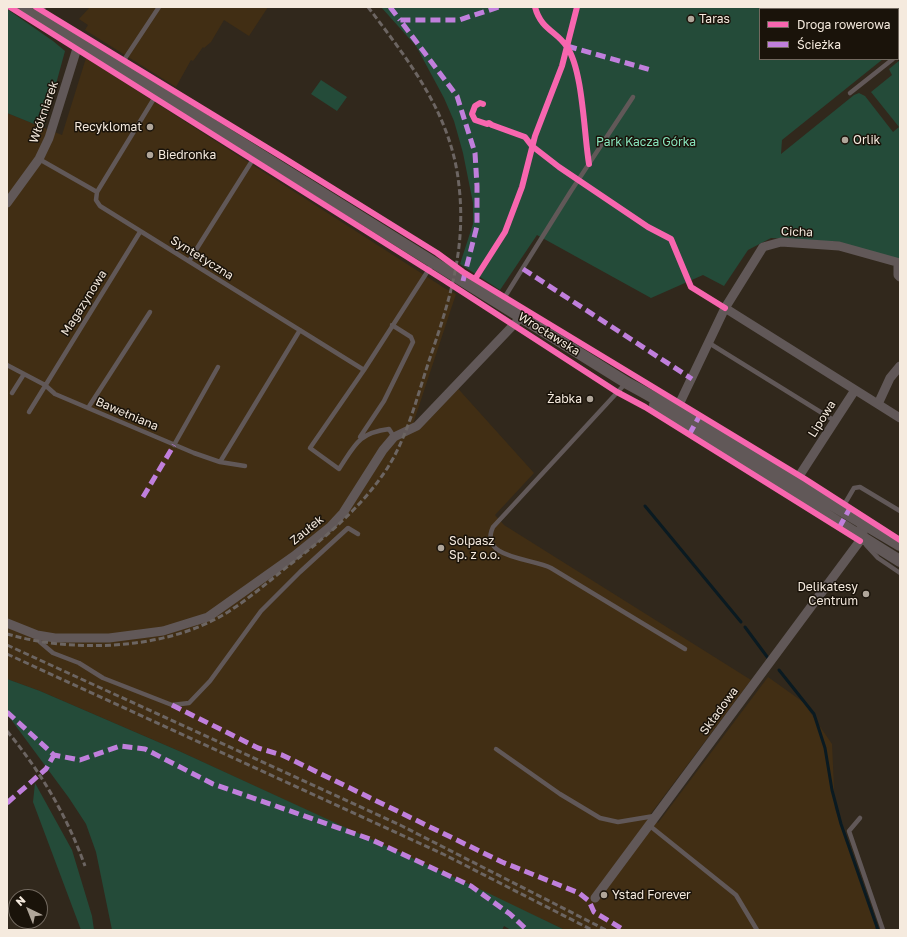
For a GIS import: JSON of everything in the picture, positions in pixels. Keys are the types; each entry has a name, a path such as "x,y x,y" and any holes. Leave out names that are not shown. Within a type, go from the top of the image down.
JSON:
{"street":[{"name":"Wrocławska","path":"27,10 792,487 862,538 900,561"},
{"name":"Włókniarek","path":"7,203 39,159 49,138 79,42"},
{"name":"Cicha","path":"675,414 725,308 759,253 769,244 781,242 839,246 899,263"},
{"path":"899,263 898,275 900,277"},
{"path":"725,308 900,418"},
{"name":"Zaułek","path":"7,623 36,635 55,638 82,638 134,635 169,629 208,617 281,565 330,527 343,513 383,450 394,437 417,426 521,317"},
{"path":"878,404 890,378 900,366"},
{"name":"Lipowa","path":"792,487 855,390"},
{"name":"Wrocławska","path":"792,487 860,521 895,542"},
{"path":"860,521 863,533 862,538 895,542"},
{"name":"Składowa","path":"595,898 650,826 862,538"}],"lane":[{"path":"27,10 44,7"},
{"path":"119,68 159,7"},
{"path":"850,93 892,60"},
{"path":"39,159 97,192 158,92"},
{"path":"500,304 571,191 633,97"},
{"path":"189,261 257,153"},
{"name":"Syntetyczna","path":"97,192 96,200 100,206 364,370"},
{"name":"Magazynowa","path":"30,412 45,385 140,232"},
{"path":"392,325 411,337 413,342 384,401 339,469 310,448 364,370 392,325 433,263"},
{"path":"88,408 150,312"},
{"path":"220,462 300,330"},
{"path":"709,342 835,421"},
{"name":"Bawełniana","path":"7,365 45,385 55,394 174,445 220,462 245,466"},
{"path":"174,445 218,368"},
{"path":"12,393 24,374"},
{"path":"627,383 493,527 490,534 491,544 497,550 506,555 541,563 551,568 685,649"},
{"path":"360,438 389,428 394,437"},
{"path":"841,511 854,488 860,487 900,511"},
{"path":"36,635 40,642 53,653 79,663 103,678 172,705 189,704 210,681 261,610 348,528 358,534"},
{"path":"862,538 878,558 900,573"},
{"path":"496,749 560,794 600,818 618,822 638,820 658,815"},
{"path":"860,818 850,831 884,930"},
{"path":"650,826 736,895 757,930"}],"shaded area":[{"path":"90,7 268,7 249,36 224,20 211,42 204,48 203,47 193,61 191,60 176,87 85,30 88,25 79,19"},
{"path":"86,58 456,294 413,424 453,383 534,473 495,515 504,525 751,680 649,816 658,823 768,677 803,702 832,744 835,809 877,925 874,930 565,930 179,751 40,691 7,679 7,113 62,135"}],"green space":[{"name":"Park Kacza Górka","path":"381,7 900,7 899,46 899,8 759,8 759,60 882,60 782,140 781,154 854,95 859,93 865,96 893,132 899,127 871,92 892,75 889,69 900,60 900,259 871,259 841,242 771,238 748,250 724,286 703,275 651,298 537,235 500,290 460,264 473,224 473,203 463,153 454,121 444,98 416,46"},
{"path":"7,9 65,51 44,128 7,113"},
{"path":"321,80 347,97 337,111 311,94"},
{"path":"7,679 40,691 179,751 565,930 511,930 504,926 502,930 112,930 96,852 86,824 69,798 7,714"},
{"path":"35,783 72,850 92,916 94,930 81,930 33,802"}],"waterway":[{"path":"645,506 741,622"},
{"path":"745,627 768,658"},
{"path":"779,670 814,714 825,748 832,790 841,824 878,930"}],"railway":[{"path":"7,634 60,644 89,646 117,645 146,641 199,627 223,615 241,603 319,542 368,495 388,467 408,426 451,291 459,250 461,208 455,160 448,136 438,112 413,69 368,7"},
{"path":"7,645 402,826 606,930"},
{"path":"7,654 445,855 592,930"},
{"path":"7,731 31,762 52,795 70,830 85,866"}],"marked path":[{"path":"390,7 400,20"},
{"path":"463,281 477,226 475,153 457,96 400,20 459,20 499,7"},
{"path":"567,46 651,70"},
{"path":"523,269 692,379"},
{"path":"689,435 700,415"},
{"path":"143,497 174,445"},
{"path":"839,528 850,508"},
{"path":"172,705 258,748 282,755 502,862 579,893 589,901 594,912 624,930"},
{"path":"7,712 54,755 80,760 120,746 145,749 213,784 370,839 471,886 510,914 527,930"},
{"path":"7,803 46,769 54,755"}],"cycle path":[{"path":"10,7 444,280 617,392 645,407 860,541"},
{"path":"36,7 437,253 463,272 805,479 900,540"},
{"path":"535,7 541,21 559,37 567,47 572,57 580,86 589,164"},
{"path":"475,279 505,232 522,187 535,136 562,66 577,7"},
{"path":"483,104 480,103 475,106 472,114 475,120 487,124 489,123 525,137 532,146 559,167 648,227 671,239 691,287 725,308"}],"place":[{"name":"Taras","path":"691,19"},
{"name":"Recyklomat","path":"150,127"},
{"name":"Orlik","path":"845,140"},
{"name":"Biedronka","path":"150,155"},
{"name":"Żabka","path":"590,399"},
{"name":"Solpasz Sp. z o.o.","path":"441,548"},
{"name":"Delikatesy Centrum","path":"866,594"},
{"name":"Ystad Forever","path":"604,895"}]}
